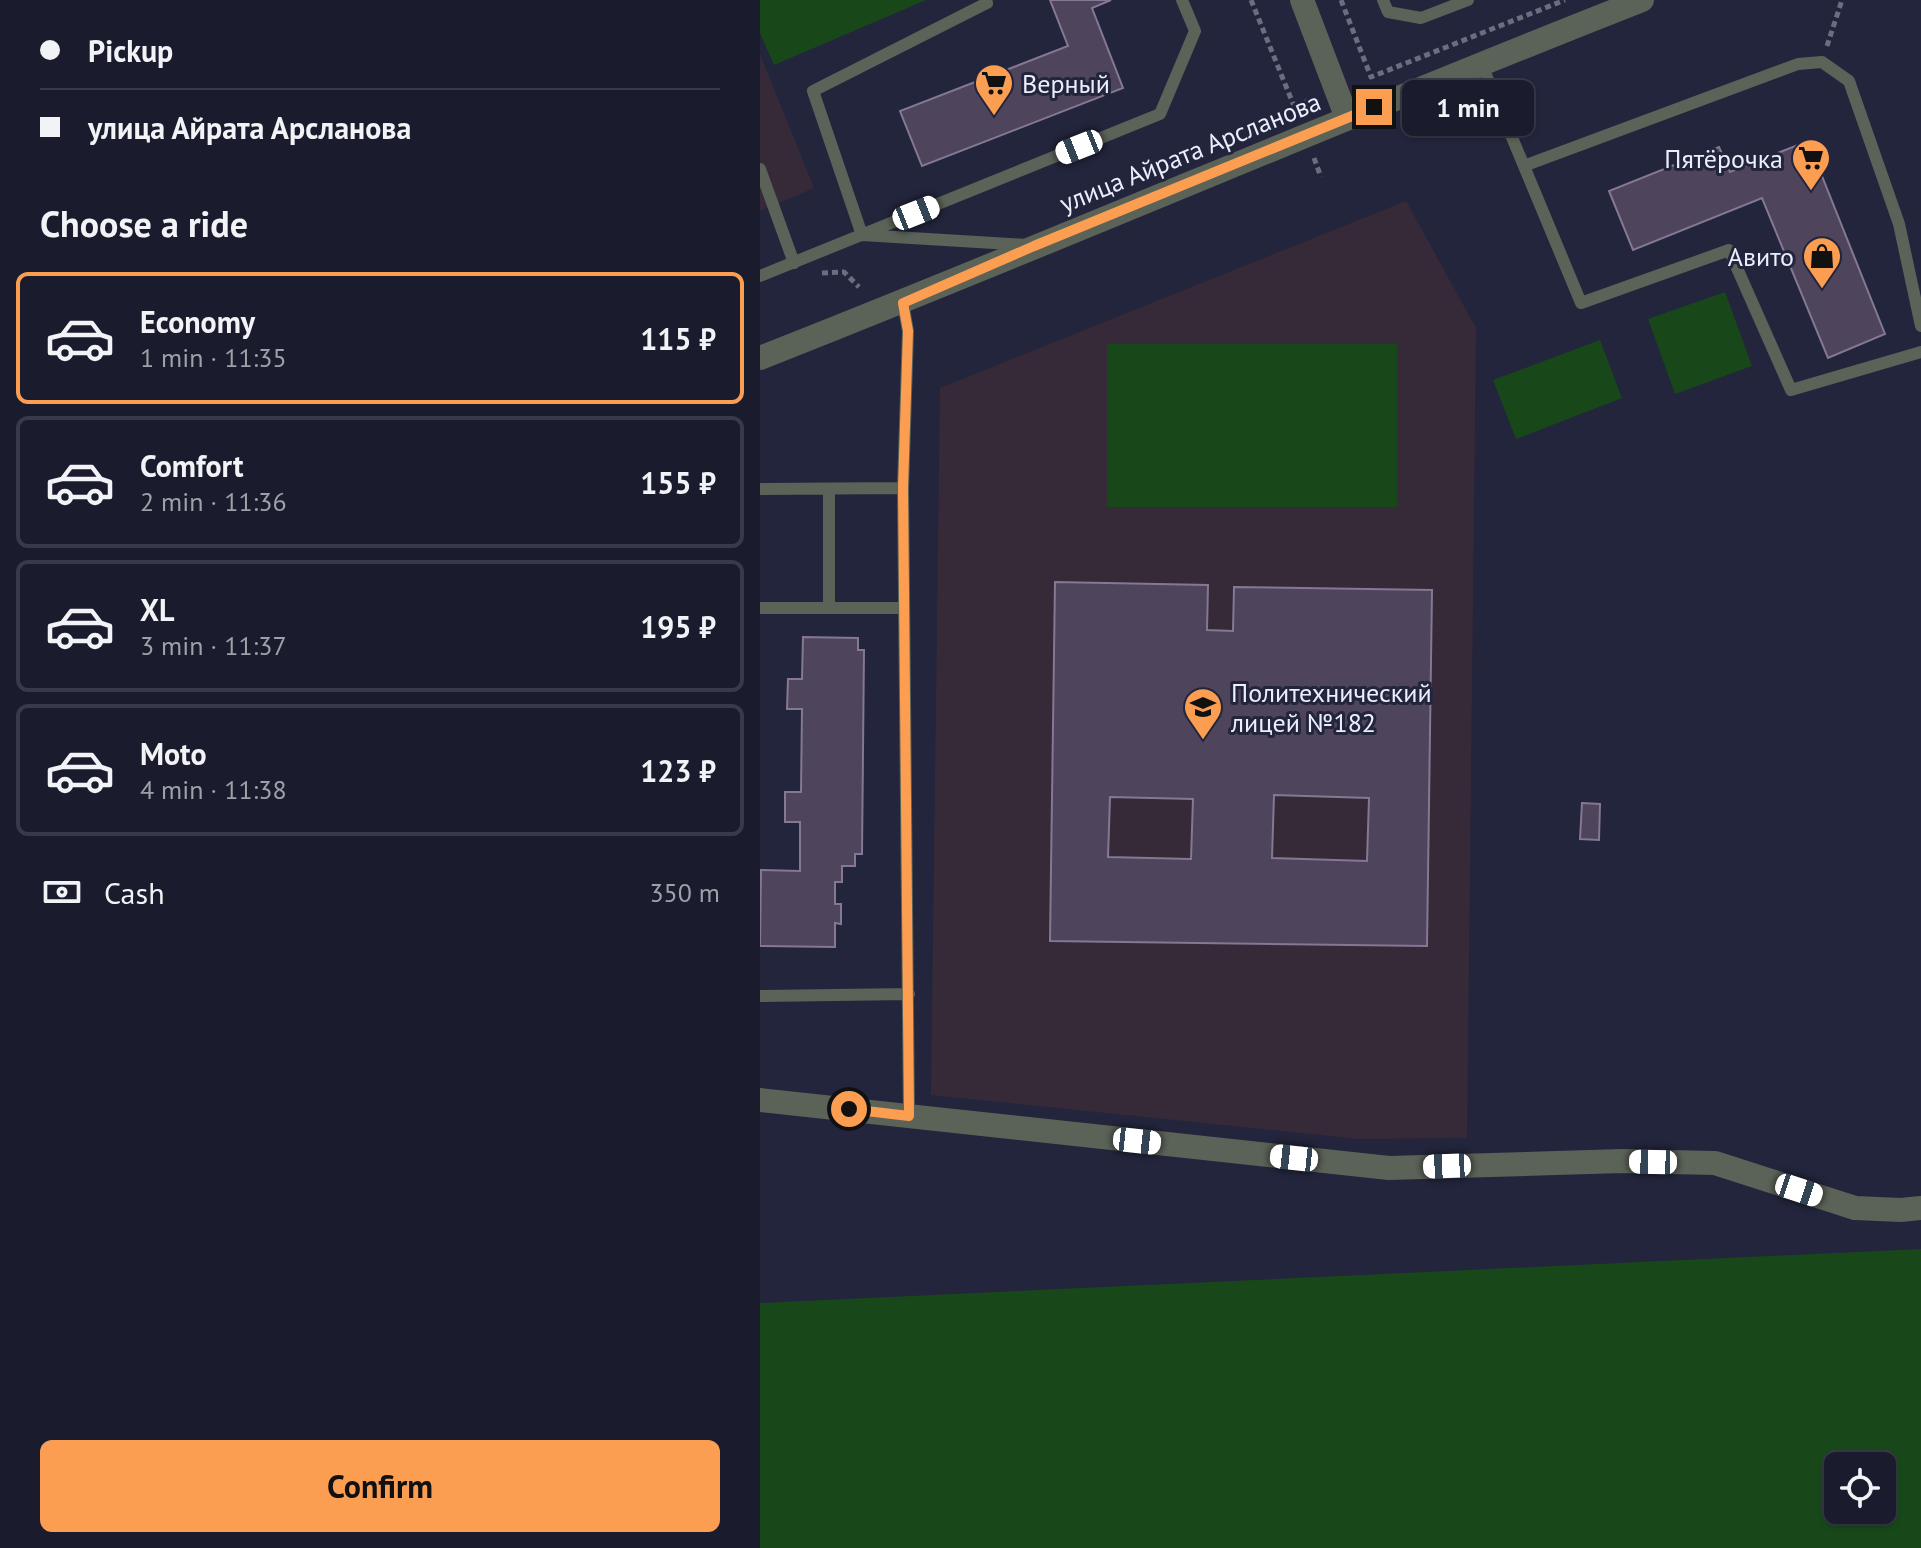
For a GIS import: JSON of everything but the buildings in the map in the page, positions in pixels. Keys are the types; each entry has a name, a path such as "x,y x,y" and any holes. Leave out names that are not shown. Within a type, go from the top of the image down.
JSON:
{"street":[{"path":"1302,0 1347,118"},
{"name":"улица Айрата Арсланова","path":"760,358 903,303 1034,246 1642,0"},
{"path":"760,1100 1389,1168 1622,1161 1715,1163 1855,1208 1921,1208"}],"lane":[{"path":"862,235 813,91 987,3 986,0"},
{"path":"760,276 1160,114 1195,31 1182,0"},
{"path":"1383,0 1388,12 1421,18 1468,0"},
{"path":"1524,166 1798,64 1822,62 1849,81 1899,224 1921,326"},
{"path":"1481,63 1581,303 1729,250 1791,390 1921,352"},
{"path":"760,169 794,263"},
{"path":"862,235 1034,246"},
{"path":"903,303 908,331 903,608 909,1116"},
{"path":"760,489 903,488"},
{"path":"829,489 829,608"},
{"path":"760,608 903,608"},
{"path":"760,996 909,994"}],"path":[{"path":"1251,0 1298,114"},
{"path":"1341,0 1371,77"},
{"path":"1363,80 1565,0"},
{"path":"1822,62 1842,0"},
{"path":"1294,106 1322,95"},
{"path":"1312,153 1321,177"}],"shaded area":[{"path":"760,54 814,188 760,211"},
{"name":"Политехнический лицей №182","path":"1406,201 1476,328 1467,1138 1359,1139 931,1095 940,388"}],"green space":[{"path":"760,0 926,0 774,65 760,33"},
{"path":"1725,292 1752,366 1675,394 1648,319"},
{"path":"1600,340 1622,398 1516,439 1493,380"},
{"path":"1107,344 1397,344 1397,507 1107,507"},
{"path":"1921,1249 1921,1548 760,1548 760,1303"}],"place":[{"name":"Верный","path":"994,117"},
{"name":"Пятёрочка","path":"1811,192"},
{"name":"Авито","path":"1822,290"},
{"name":"Политехнический лицей №182","path":"1203,741"}],"route":[{"path":"849,1109 909,1116 903,635 903,488 908,331 903,303 1374,107"}]}
